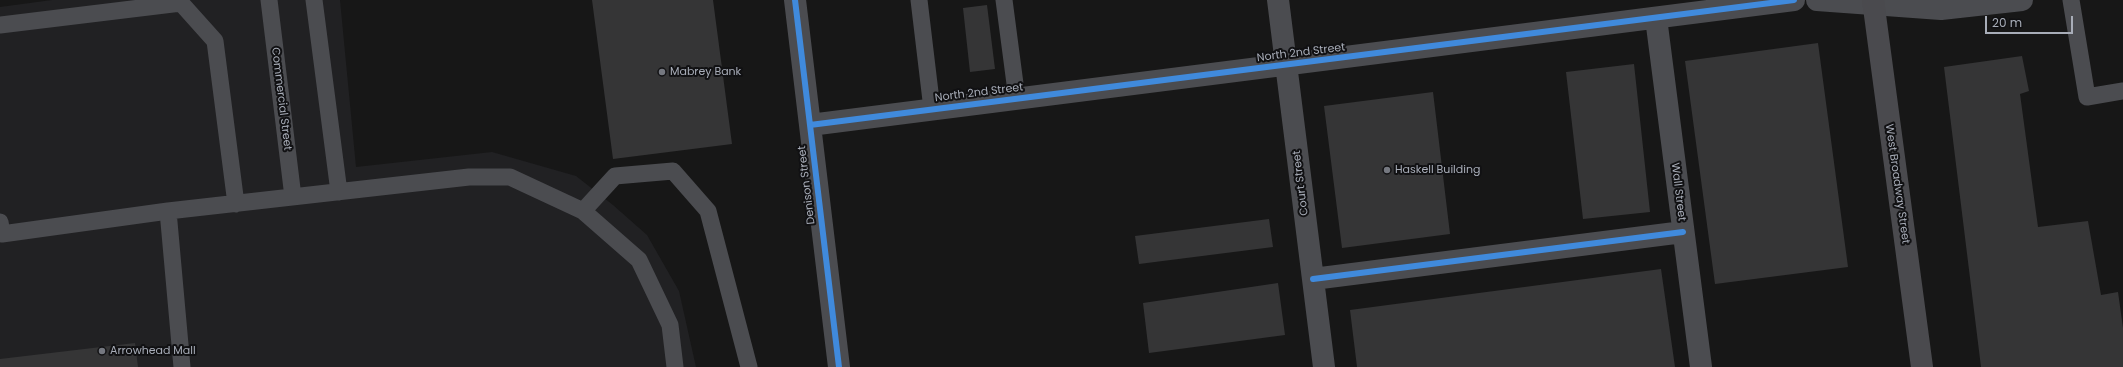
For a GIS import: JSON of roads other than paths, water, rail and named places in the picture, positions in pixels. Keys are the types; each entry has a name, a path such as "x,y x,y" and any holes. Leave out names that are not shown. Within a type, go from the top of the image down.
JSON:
{"street":[{"name":"Denison Street","path":"795,0 839,367"},
{"name":"Court Street","path":"1278,0 1324,367"},
{"name":"North 2nd Street","path":"810,125 1794,0"},
{"path":"1817,0 1874,2 1941,9 2022,0"},
{"name":"West Broadway Street","path":"1874,2 1922,367"},
{"name":"Wall Street","path":"1656,18 1701,367"},
{"path":"1312,279 1683,232"}],"lane":[{"name":"Commercial Street","path":"268,0 293,197"},
{"path":"314,0 339,192"},
{"path":"919,0 932,109"},
{"path":"1004,0 1017,99"},
{"path":"2071,0 2087,97 2123,91"},
{"path":"0,25 181,3 215,41 236,204"},
{"path":"583,211 615,176 673,171 708,210 749,367"},
{"path":"0,222 2,234 168,212 469,177 510,177 583,211 639,260 670,325 675,367"},
{"path":"168,212 182,367"}],"place":[{"name":"Mabrey Bank","path":"662,72"},
{"name":"Haskell Building","path":"1387,170"},
{"name":"Arrowhead Mall","path":"102,351"}]}
